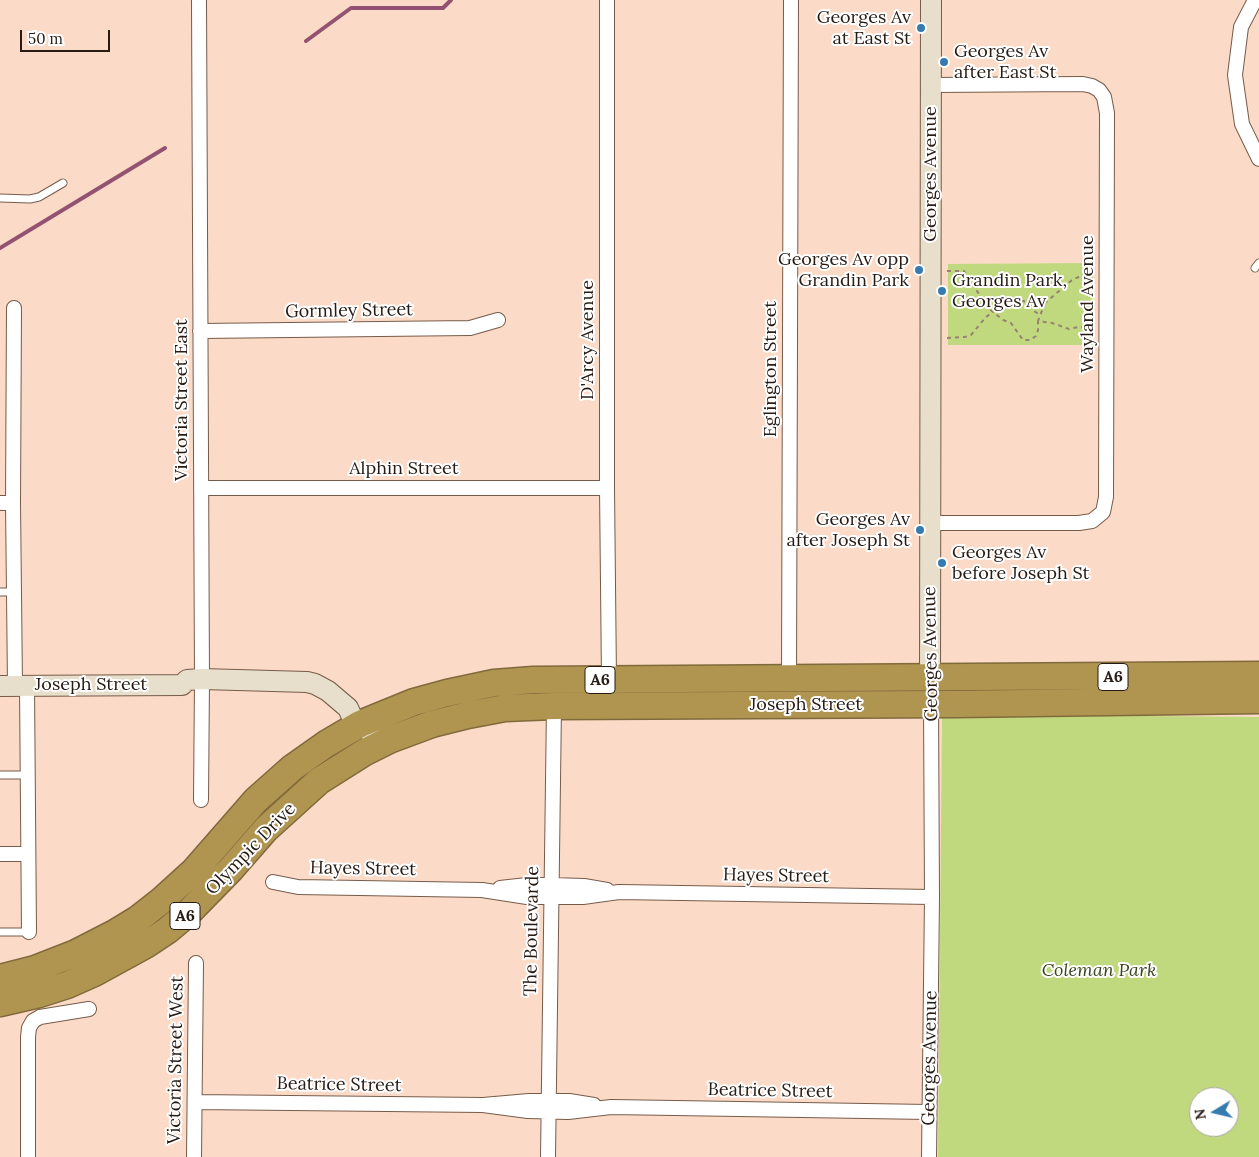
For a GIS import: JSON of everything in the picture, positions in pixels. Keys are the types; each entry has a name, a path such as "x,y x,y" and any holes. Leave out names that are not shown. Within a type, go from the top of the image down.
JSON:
{"highway":[{"name":"Joseph Street","path":"356,721 430,697 484,685 533,680 1259,675"},
{"name":"Georges Avenue","path":"930,678 931,704"},
{"name":"Joseph Street","path":"420,728 468,715 505,708 554,706 1259,700"},
{"name":"Olympic Drive","path":"0,978 36,969 70,956 138,919 194,871 243,814 268,789 356,721"},
{"name":"Olympic Drive","path":"0,1004 67,985 101,970 147,944 187,914 231,869 266,829 319,782 377,746 420,728"}],"main road":[{"name":"Georges Avenue","path":"930,678 931,0"},
{"name":"Joseph Street","path":"14,686 182,685 187,680 202,685 264,685 307,682 328,691 348,708 356,721 370,732 404,723 420,728"}],"street":[{"name":"Victoria Street East","path":"199,0 201,800"},
{"name":"D'Arcy Avenue","path":"608,0 607,488 610,680"},
{"name":"Eglington Street","path":"789,679 791,0"},
{"path":"1255,0 1241,27 1235,75 1242,124 1259,159"},
{"name":"Wayland Avenue","path":"930,523 1079,523 1092,521 1103,512 1105,504 1107,113 1104,97 1099,90 1092,86 1076,84 931,85"},
{"path":"14,308 6,503 7,592 14,686 28,775 28,932"},
{"name":"Gormley Street","path":"200,331 470,328 498,320"},
{"name":"Alphin Street","path":"201,488 607,488"},
{"name":"Georges Avenue","path":"929,1157 932,897 931,704"},
{"name":"The Boulevarde","path":"548,1157 554,706"},
{"path":"0,854 28,854"},
{"name":"Hayes Street","path":"273,882 298,887 482,890 527,897 551,891 583,898 619,892 932,897"},
{"name":"Victoria Street West","path":"194,1157 196,963"},
{"path":"28,1157 29,1028 33,1021 40,1017 89,1009"},
{"name":"Beatrice Street","path":"195,1102 483,1105 528,1111 549,1106 568,1112 611,1107 929,1112"}],"lane":[{"path":"0,198 30,199 38,197 63,183"},
{"path":"0,775 28,775"},
{"path":"0,932 28,932"}],"path":[{"path":"947,271 964,271 986,306 1003,320 1011,323 1024,340 1032,338 1037,334 1038,322 1045,303 1063,286 1085,274 1106,272"},
{"path":"947,338 971,335 984,319 1010,301 1022,300 1031,303 1040,301 1045,303"},
{"path":"1031,303 1032,309 1040,315"},
{"path":"1038,322 1052,323 1069,328 1106,328"}],"green space":[{"path":"1093,263 1093,345 948,345 948,264"},
{"name":"Coleman Park","path":"942,714 1259,717 1259,1157 938,1157"}],"waterway":[{"path":"306,41 351,8 443,8 451,0"},
{"path":"0,248 165,148"}],"place":[{"name":"Georges Av at East St","path":"921,28"},
{"name":"Georges Av after East St","path":"944,62"},
{"name":"Georges Av opp Grandin Park","path":"919,270"},
{"name":"Grandin Park, Georges Av","path":"942,291"},
{"name":"Georges Av after Joseph St","path":"920,530"},
{"name":"Georges Av before Joseph St","path":"942,563"}]}
